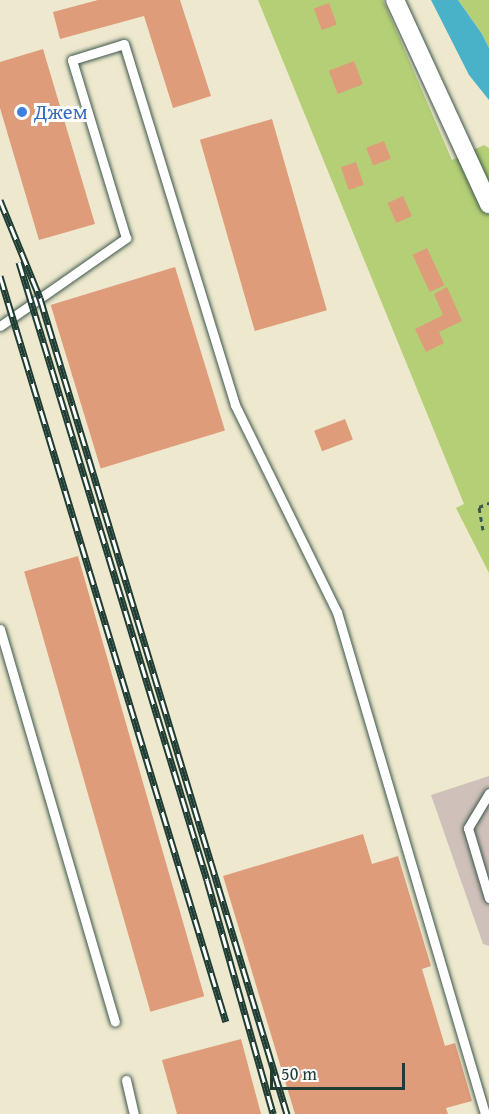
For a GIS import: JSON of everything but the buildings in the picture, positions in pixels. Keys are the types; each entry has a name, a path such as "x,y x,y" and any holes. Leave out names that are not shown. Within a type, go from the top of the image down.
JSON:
{"street":[{"path":"395,0 489,204"}],"lane":[{"path":"0,326 126,238 72,60 124,44 235,405 337,612 485,1114"},
{"path":"0,629 115,1022"},
{"path":"489,792 468,828 489,898"},
{"path":"126,1080 134,1114"}],"path":[{"path":"483,530 479,507 489,503"}],"shaded area":[{"path":"489,776 489,946 483,944 431,795"}],"green space":[{"path":"258,0 383,0 452,160 484,145 489,148 489,573 456,508 464,504"},
{"path":"458,0 489,0 489,48 482,34"}],"water":[{"path":"431,0 458,0 482,34 489,48 489,100 469,75"}],"railway":[{"path":"0,200 40,298 287,1114"},
{"path":"19,262 207,880 273,1114"},
{"path":"0,276 226,1022"}],"place":[{"name":"Джем","path":"22,112"}]}
